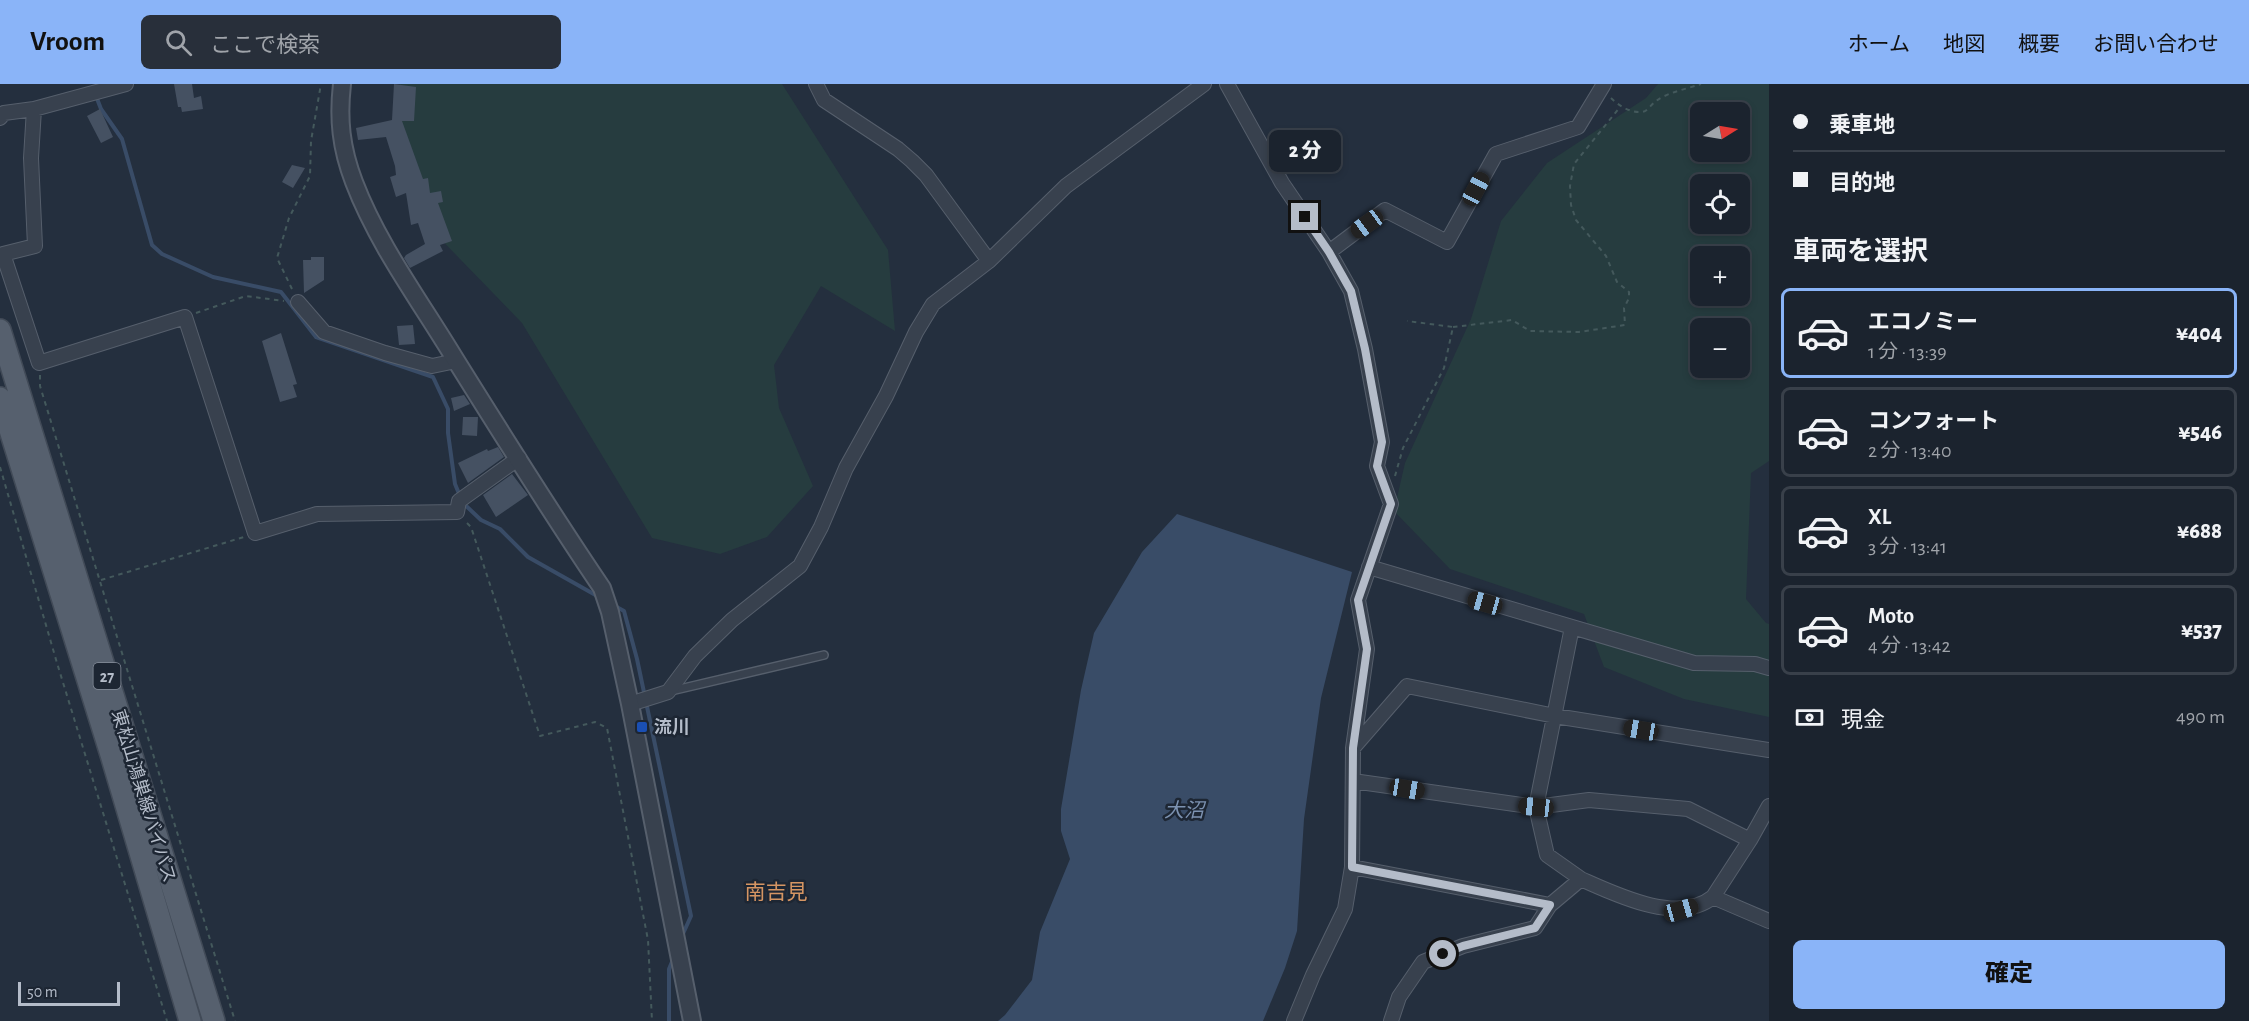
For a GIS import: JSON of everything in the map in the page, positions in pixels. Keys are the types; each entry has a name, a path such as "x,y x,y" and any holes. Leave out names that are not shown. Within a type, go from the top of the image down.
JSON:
{"main road":[{"name":"東松山鴻巣線バイパス","path":"0,330 214,1021"},
{"name":"東松山鴻巣線バイパス","path":"0,398 112,758 190,1021"}],"street":[{"path":"0,118 4,113 34,109 126,84"},
{"path":"342,84 339,118 343,147 353,181 372,224 456,361 602,588 610,612 630,704 692,1021"},
{"path":"816,84 824,100 898,149 926,175 989,261"},
{"path":"630,704 668,692 695,656 724,627 800,566 821,527 846,468 886,396 916,332 933,304 989,261 1066,186 1204,84"},
{"path":"1227,84 1282,183 1329,252 1351,291 1365,349 1382,442 1377,466 1391,504 1358,600 1367,649 1353,748 1352,867 1345,909 1294,1021"},
{"path":"1329,252 1386,210 1448,242 1496,154 1578,127 1603,86"},
{"path":"34,109 31,158 35,246 3,254 39,363 185,316 255,533 317,514 457,512 459,501 519,458"},
{"path":"298,302 324,332 432,366 456,361"},
{"path":"1369,567 1695,663 1755,664 1769,668"},
{"path":"1572,627 1536,807 1547,855 1581,879 1638,902 1681,910 1704,904 1713,897 1769,806"},
{"path":"1353,748 1407,686 1555,716 1769,750"},
{"path":"1353,781 1536,807 1589,800 1688,809 1750,840"},
{"path":"1352,867 1550,905"},
{"path":"1391,1021 1399,997 1423,962 1463,946 1535,928 1550,905 1581,879"},
{"path":"1713,897 1769,921"}],"lane":[{"path":"668,692 824,656"}],"path":[{"path":"298,302 277,258 289,218 310,176 310,141 321,84"},
{"path":"1603,86 1620,106 1641,112 1664,97 1701,84"},
{"path":"1407,321 1454,327 1512,320 1530,332 1579,332 1625,325 1624,308 1629,292 1617,282 1606,256 1576,220 1571,205 1570,186 1574,164 1620,106"},
{"path":"185,316 246,296 298,302"},
{"path":"1389,496 1403,448 1444,368 1454,327"},
{"path":"39,363 40,386 235,1021"},
{"path":"0,466 57,663 167,1021"},
{"path":"457,512 471,527 540,736 595,722 607,728 648,940 652,1021"},
{"path":"101,580 255,533"}],"green space":[{"path":"400,84 782,84 888,250 895,331 821,286 774,365 779,408 813,486 767,537 720,554 652,538 522,323 428,226 397,130"},
{"path":"1658,84 1769,84 1769,461 1751,473 1746,599 1769,624 1769,717 1684,699 1604,667 1584,614 1450,569 1394,511 1405,463 1471,319 1501,221 1547,163 1646,98"}],"water":[{"name":"大沼","path":"1177,514 1352,572 1321,698 1304,819 1297,931 1285,968 1263,1021 998,1021 1032,980 1040,932 1070,859 1061,831 1061,809 1081,690 1094,633 1142,552"}],"building":[{"path":"174,84 192,84 194,98 201,96 203,109 182,112 181,107 178,107"},
{"path":"394,84 416,87 414,121 402,121 423,179 428,178 430,193 441,191 443,202 438,203 452,241 440,245 443,251 410,268 404,258 425,244 418,223 411,225 406,193 396,197 390,177 396,175 395,166 386,137 358,140 356,128 392,120"},
{"path":"100,109 113,137 101,143 87,116"},
{"path":"292,165 305,168 293,188 282,182"},
{"path":"311,257 324,257 324,280 304,293 303,260 311,260"},
{"path":"413,325 415,344 399,345 397,326"},
{"path":"281,333 297,384 293,385 297,397 280,402 262,341"},
{"path":"464,395 470,404 454,411 451,398"},
{"path":"463,417 478,417 477,436 462,435"},
{"path":"498,447 504,457 468,483 458,463 487,449 488,451"},
{"path":"512,474 528,495 496,517 483,495"}],"waterway":[{"path":"96,96 101,109 122,139 152,245 162,254 213,277 281,292 316,337 433,377 448,409 448,433 455,484 460,496"},
{"path":"463,503 481,520 500,529 528,557 599,597"},
{"path":"613,605 624,611 637,659 691,916 682,936"},
{"path":"669,1021 669,969 674,957"}],"place":[{"name":"流川","path":"642,727"}],"district":[{"name":"南吉見","path":"776,892"}],"route":[{"path":"1305,217 1329,252 1351,291 1365,349 1382,442 1377,466 1391,504 1358,600 1367,649 1353,748 1352,867 1550,905 1535,928 1463,946 1443,954"}]}
